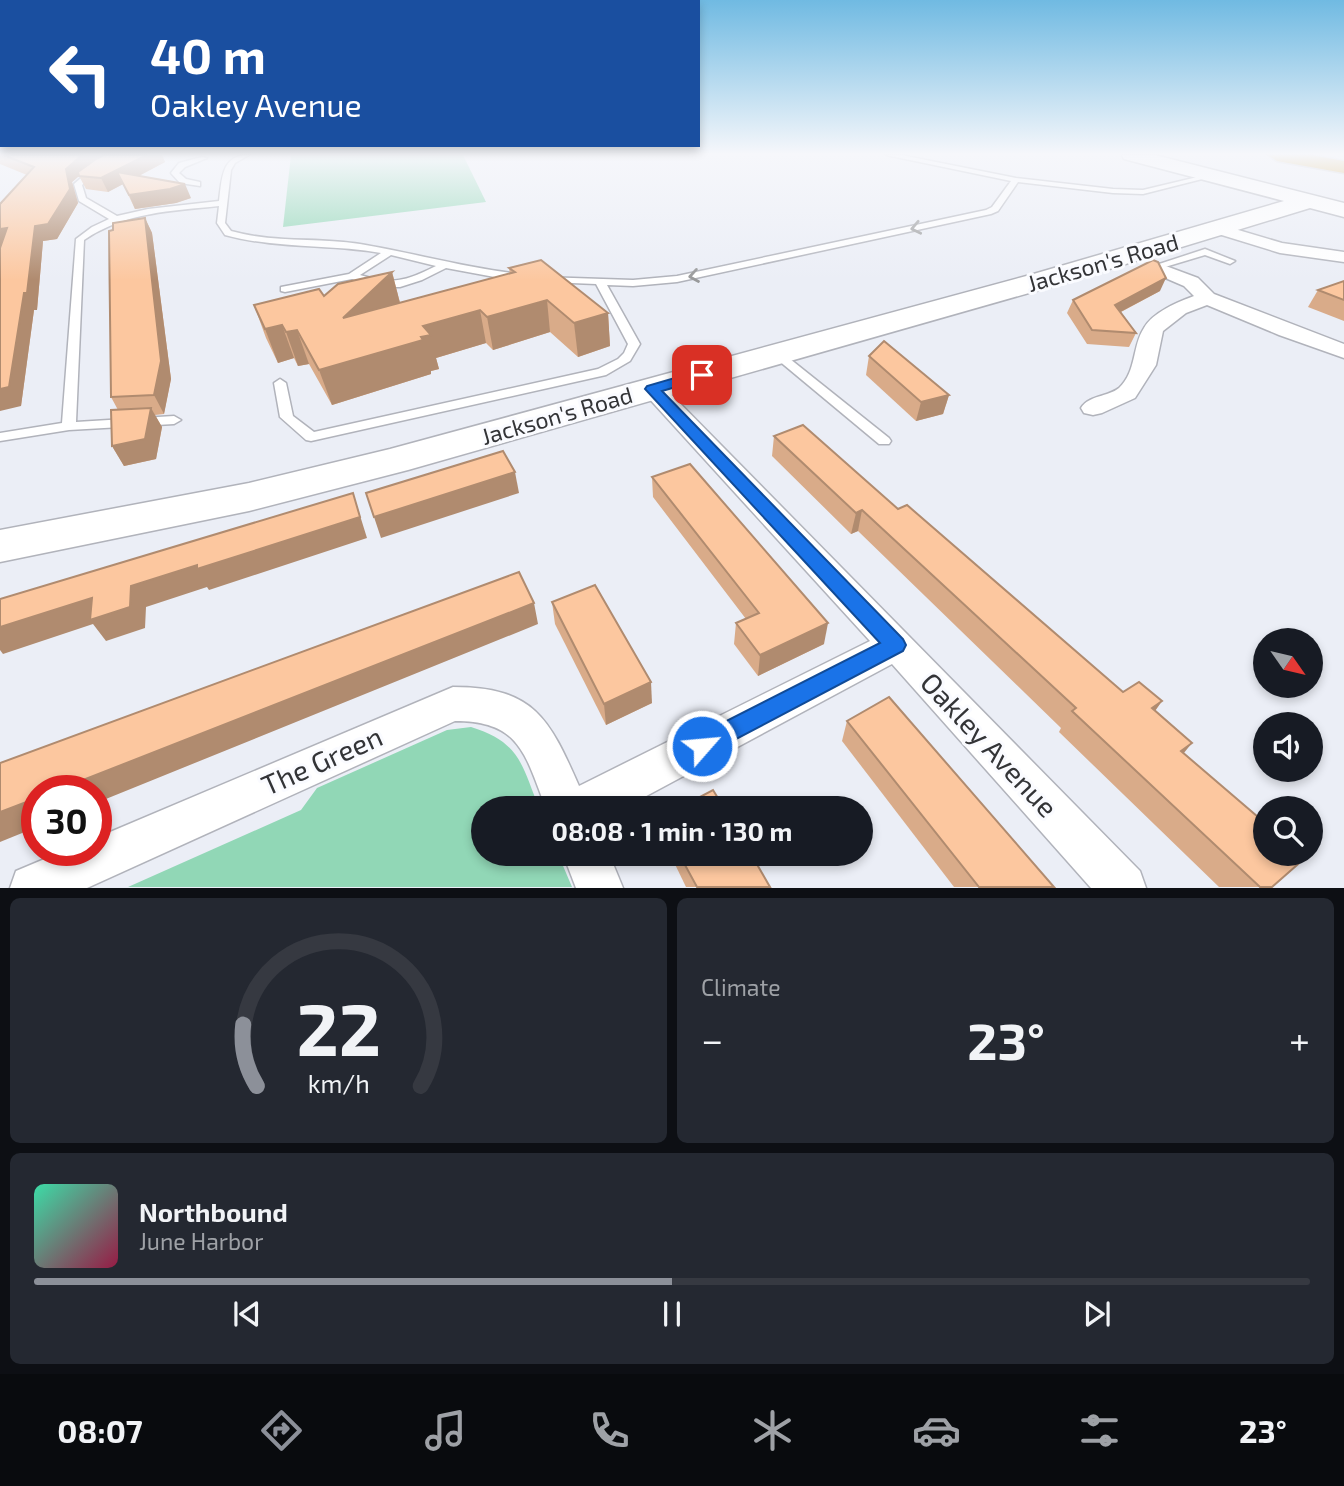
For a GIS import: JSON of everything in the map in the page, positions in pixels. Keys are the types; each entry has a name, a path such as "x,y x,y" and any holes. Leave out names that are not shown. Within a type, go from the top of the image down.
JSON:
{"street":[{"path":"1296,196 1332,205"},
{"name":"Jackson's Road","path":"0,545 249,497 394,461 1219,229 1332,205"},
{"path":"1219,229 1280,248 1344,257"},
{"path":"1155,267 1191,282 1207,298 1286,331 1344,351"},
{"path":"1093,408 1126,393 1145,365 1153,329 1179,309 1207,298"},
{"name":"Oakley Avenue","path":"653,389 1123,887"},
{"path":"604,796 895,645"},
{"name":"The Green","path":"33,887 453,704 490,704 520,718 531,728 539,742 562,796"},
{"path":"591,866 600,887"}],"lane":[{"path":"81,196 114,218"},
{"path":"224,196 221,223 228,233 244,239 360,247 497,275 600,282 677,279 988,212 995,209 1004,196"},
{"path":"69,426 80,239 95,227 114,218 223,202"},
{"path":"1155,267 1205,252 1230,261"},
{"path":"285,289 352,276 388,253"},
{"path":"352,276 385,286 409,284 445,265"},
{"path":"491,286 497,275"},
{"path":"279,383 286,417 311,437 602,372 623,362 634,344 600,282"},
{"path":"776,353 884,441"},
{"path":"0,437 69,426 174,420"}],"green space":[{"path":"286,196 483,196 486,202 283,227"},
{"path":"471,727 500,740 517,757 534,796 471,796 471,866 563,866 572,887 128,887 301,810 317,788 447,730"}],"building":[{"path":"7,196 65,196 48,224 35,226 27,293 24,293 9,387 0,389 0,248 7,228 0,229 0,204"},
{"path":"145,218 161,361 154,395 111,397 109,231 113,230 113,223"},
{"path":"541,260 608,313 574,323 547,300 487,317 480,310 423,326 431,335 421,337 423,340 319,370 297,330 286,332 282,325 265,329 254,305 319,289 324,296 338,284 392,272 343,318 515,272 509,268"},
{"path":"1153,260 1158,262 1166,278 1115,305 1136,333 1092,330 1073,300"},
{"path":"1344,281 1344,300 1318,290"},
{"path":"884,341 949,395 921,402 869,356"},
{"path":"151,408 145,439 112,446 111,410"},
{"path":"803,425 898,509 907,505 1123,692 1139,682 1162,701 1152,708 1192,743 1181,751 1253,813 1253,866 1296,866 1272,887 1260,887 1072,711 1076,708 862,510 856,513 774,436"},
{"path":"503,451 515,472 374,517 366,493"},
{"path":"690,464 828,623 760,655 736,623 759,613 652,477"},
{"path":"353,493 360,517 197,569 197,565 131,586 130,607 90,620 92,598 0,627 0,599"},
{"path":"519,572 534,603 96,775 21,775 21,804 0,812 0,763"},
{"path":"595,585 651,682 604,704 552,602"},
{"path":"889,697 1054,887 979,887 847,721"},
{"path":"713,790 717,796 702,796"},
{"path":"686,866 758,866 770,887 697,887"}],"route":[{"path":"702,375 653,389 895,645 702,746"}]}
